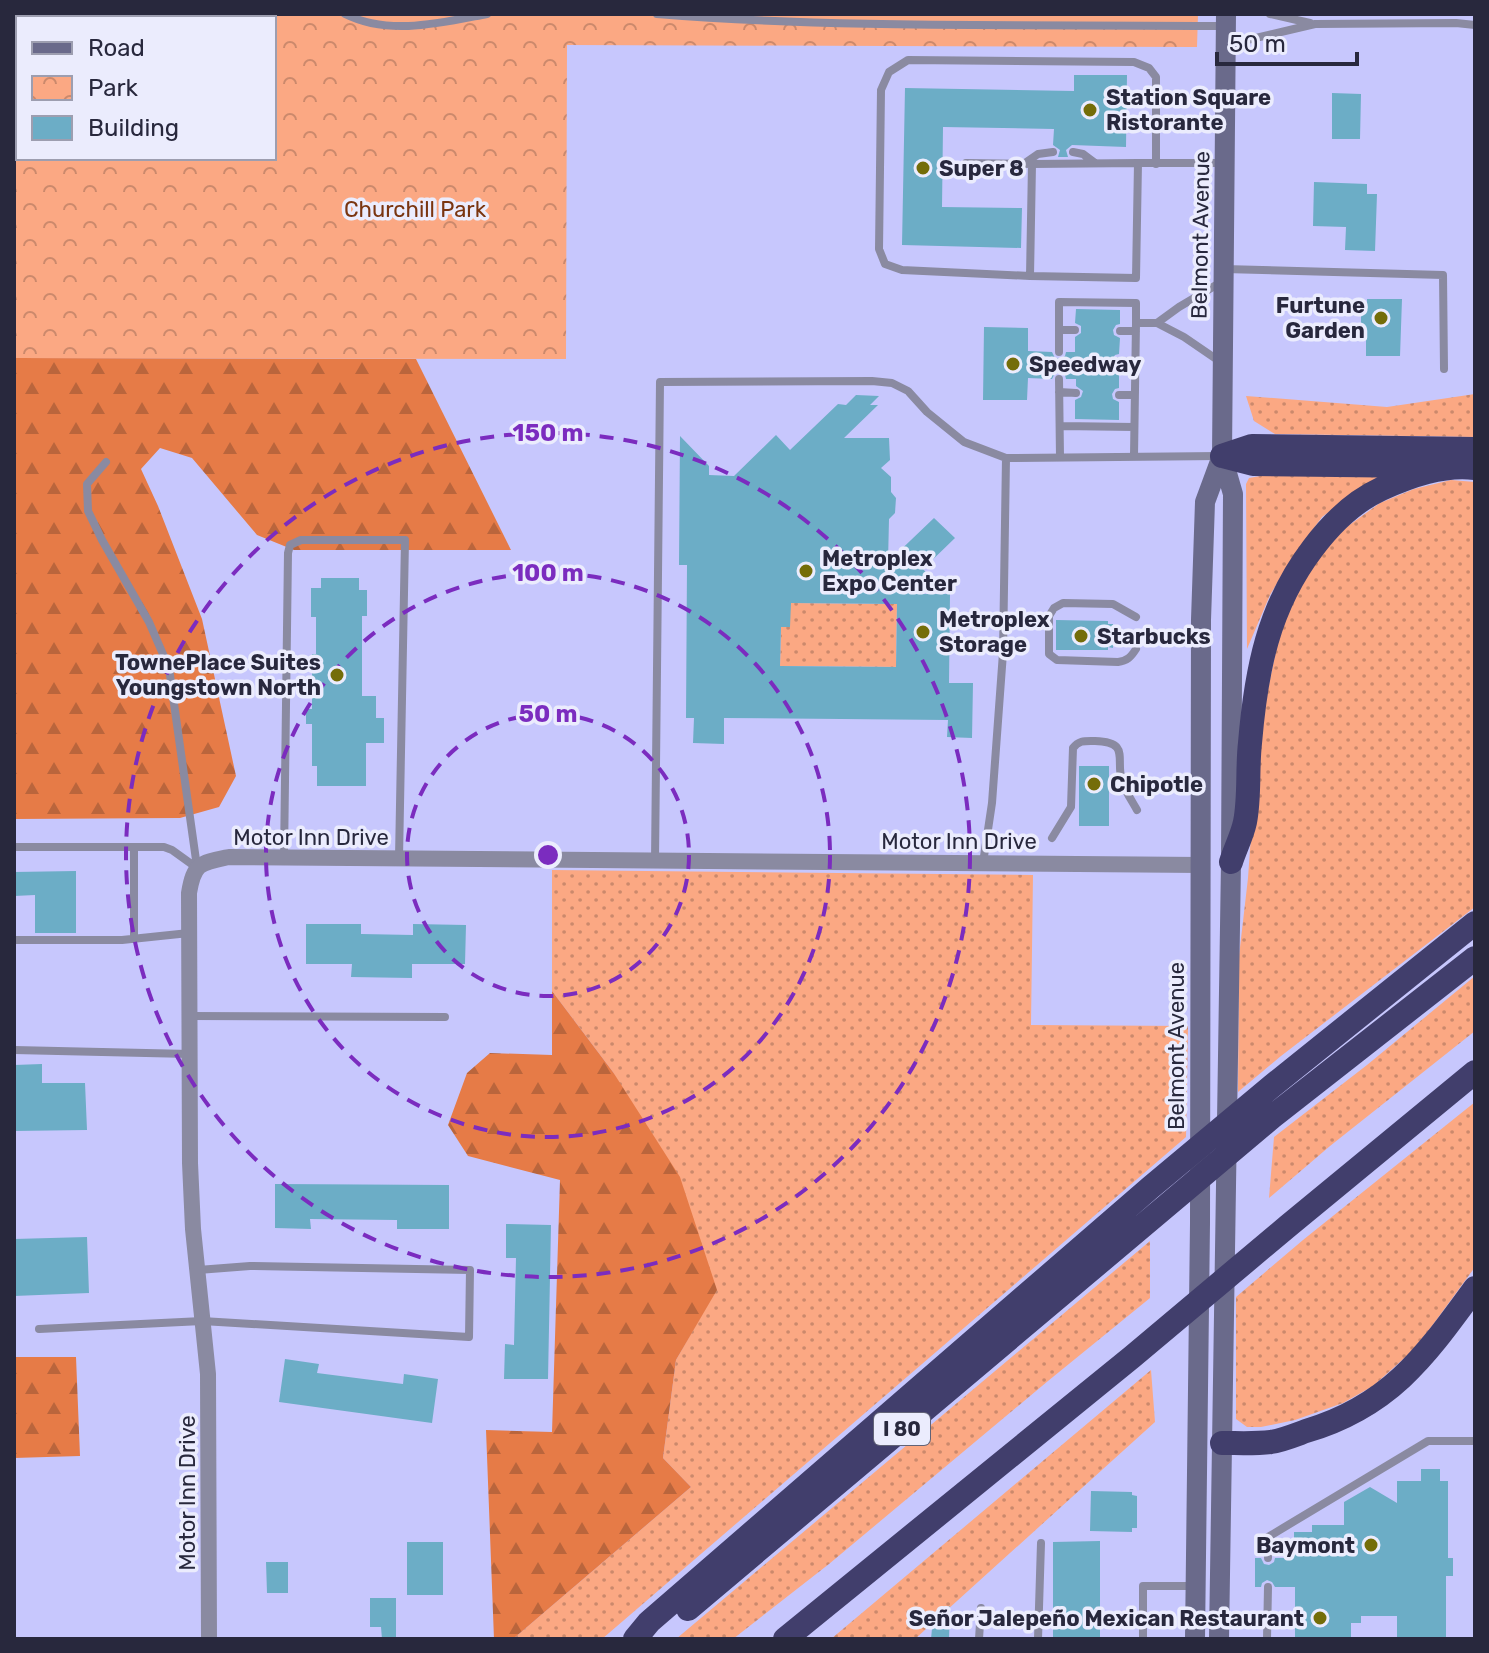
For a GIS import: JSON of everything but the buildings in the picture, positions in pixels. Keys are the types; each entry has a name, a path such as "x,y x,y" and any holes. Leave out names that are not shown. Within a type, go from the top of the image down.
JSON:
{"highway":[{"path":"1222,456 1253,464 1471,461"},
{"path":"1231,862 1245,823 1256,686 1270,628 1283,594 1301,563 1339,518 1370,494 1410,476 1471,461"},
{"path":"635,1639 649,1622 1151,1187 1475,923"},
{"name":"I 80","path":"653,1639 1272,1117 1475,958"},
{"path":"785,1639 1132,1357 1475,1072"},
{"path":"1222,1443 1272,1441 1321,1427 1360,1409 1405,1375 1424,1356 1475,1288"}],"main road":[{"name":"Belmont Avenue","path":"1219,1639 1231,862 1233,494 1222,456 1226,28"},
{"name":"Belmont Avenue","path":"1195,1639 1200,1223 1201,620 1205,502 1222,456"},
{"path":"1197,1443 1222,1443"}],"street":[{"name":"Motor Inn Drive","path":"209,1639 208,1374 193,1229 190,1163 189,893 192,876 203,862 229,857 1201,865"}],"lane":[{"path":"345,14 389,27 487,14"},
{"path":"657,14 747,21 856,24 1226,28 1315,24 1475,25"},
{"path":"1270,14 1315,24"},
{"path":"1138,163 1136,278 902,270 885,264 879,249 881,90 889,72 908,60 1134,62 1149,68 1156,77 1156,164"},
{"path":"1030,276 1028,164 1038,154 1053,152"},
{"path":"1073,152 1083,154 1096,164"},
{"path":"966,163 1224,163"},
{"path":"1120,331 1157,323 1223,275 1443,275 1444,369"},
{"path":"1059,352 1059,302 1136,303 1134,456"},
{"path":"1157,323 1223,363"},
{"path":"1059,330 1075,330"},
{"path":"1119,361 1135,361"},
{"path":"1059,379 1060,457"},
{"path":"655,861 660,382 892,383 908,391 927,412 964,442 1006,458 1222,456"},
{"path":"1059,392 1076,393"},
{"path":"1119,395 1134,395"},
{"path":"1061,426 1134,427"},
{"path":"983,863 992,803 1003,653 1006,458"},
{"path":"106,462 87,484 88,511 149,622 169,668 197,868"},
{"path":"284,858 290,545 301,540 405,540 399,859"},
{"path":"1136,617 1113,604 1067,603 1054,608 1048,620 1047,649 1057,660 1118,662 1126,661 1136,649"},
{"path":"1052,838 1071,807 1073,748 1083,740 1106,741 1118,748 1121,780 1137,810"},
{"path":"14,847 164,847 197,868"},
{"path":"134,847 134,939"},
{"path":"14,940 134,939 189,933"},
{"path":"189,1016 445,1017"},
{"path":"14,1050 190,1054"},
{"path":"39,1329 202,1321 469,1337 470,1270 250,1266 197,1270"},
{"path":"1268,1558 1268,1537 1428,1441 1475,1441"},
{"path":"1038,1639 1041,1543"},
{"path":"1143,1639 1143,1586 1195,1586"},
{"path":"1267,1639 1268,1587"},
{"path":"979,1639 981,1608"}],"green space":[{"name":"Churchill Park","path":"14,14 1198,14 1197,47 567,45 566,359 14,358"},
{"path":"14,358 416,359 511,550 294,550 257,535 192,458 160,448 141,469 202,619 236,776 219,807 180,818 14,819"},
{"path":"1475,394 1475,437 1275,434 1254,421 1246,396 1387,407"},
{"path":"1391,474 1357,491 1322,517 1270,595 1247,649 1246,484 1249,478 1266,475"},
{"path":"1451,480 1475,482 1475,907 1238,1092 1239,956 1258,736 1281,627 1297,591 1321,552 1348,526 1380,503 1414,489"},
{"path":"791,603 897,604 896,661 908,667 780,666 781,627"},
{"path":"552,870 1033,875 1031,1025 1188,1026 1186,1137 602,1639 513,1639 691,1487 663,1458 676,1360 716,1290 613,1072 552,991"},
{"path":"1475,976 1475,1031 1269,1198 1274,1137"},
{"path":"552,991 613,1072 680,1177 717,1290 676,1360 663,1458 691,1487 513,1639 494,1639 486,1430 552,1432 560,1180 468,1156 448,1125 467,1073 490,1053 552,1055"},
{"path":"1475,1102 1475,1267 1429,1330 1409,1354 1373,1386 1343,1403 1295,1420 1261,1427 1247,1427 1236,1419 1236,1297"},
{"path":"1150,1241 1150,1298 829,1564 733,1639 676,1639"},
{"path":"14,1357 76,1357 80,1456 14,1458"},
{"path":"1151,1370 1155,1422 915,1639 831,1639"}],"place":[{"name":"Station Square Ristorante","path":"1090,110"},
{"name":"Super 8","path":"923,168"},
{"name":"Furtune Garden","path":"1381,318"},
{"name":"Speedway","path":"1013,364"},
{"name":"Metroplex Expo Center","path":"806,571"},
{"name":"Metroplex Storage","path":"923,632"},
{"name":"Starbucks","path":"1081,636"},
{"name":"TownePlace Suites Youngstown North","path":"337,675"},
{"name":"Chipotle","path":"1094,784"},
{"name":"Baymont","path":"1371,1545"},
{"name":"Señor Jalepeño Mexican Restaurant","path":"1320,1618"}]}
